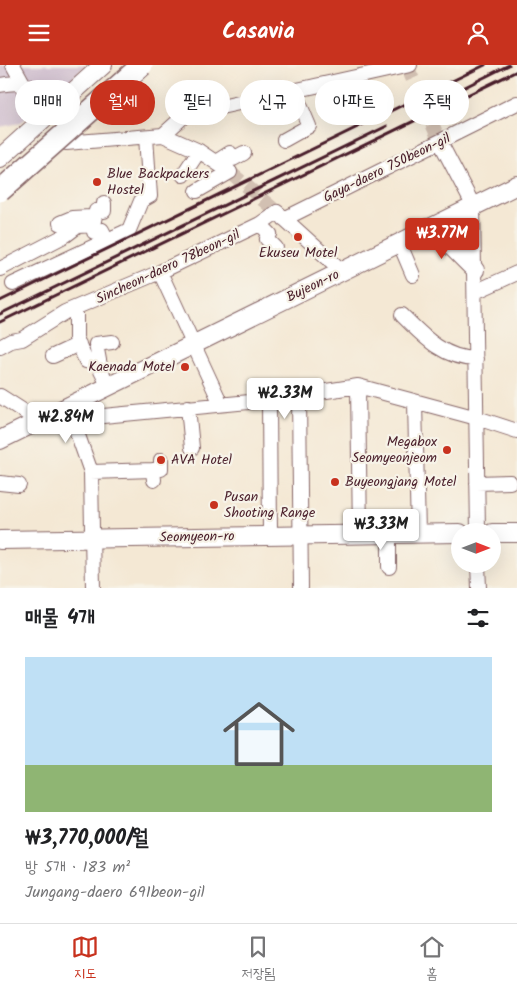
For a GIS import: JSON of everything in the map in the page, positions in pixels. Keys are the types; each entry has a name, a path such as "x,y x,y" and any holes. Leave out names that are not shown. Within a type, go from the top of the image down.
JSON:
{"highway":[{"path":"1,161 122,65"},
{"path":"0,191 142,65"}],"main road":[{"path":"80,86 103,65"},
{"path":"0,203 155,65"},
{"path":"1,161 38,125"},
{"path":"1,161 66,143"},
{"name":"Bujeon-ro","path":"0,440 39,421 70,413 109,387 473,205 517,185"},
{"path":"427,228 444,239 474,270"},
{"name":"Seomyeon-ro","path":"0,540 451,533"},
{"path":"501,533 517,533"}],"street":[{"path":"13,65 21,80"},
{"path":"305,89 409,65"},
{"path":"0,85 15,82"},
{"path":"163,135 185,115 240,103"},
{"name":"Gaya-daero 750beon-gil","path":"280,215 440,142 517,103"},
{"path":"284,140 309,126 305,117"},
{"path":"66,143 163,135 199,151 230,172 197,191"},
{"path":"13,284 129,230 141,201 150,196 146,137"},
{"path":"440,142 473,205 478,523"},
{"path":"182,175 199,151"},
{"path":"216,161 230,153 233,159 244,153"},
{"path":"104,203 104,211 96,211 94,232 102,230 107,240"},
{"path":"280,215 342,271"},
{"name":"Sincheon-daero 78beon-gil","path":"0,347 10,341 22,339 52,319 160,272 280,215"},
{"path":"60,223 72,218 94,221"},
{"path":"0,269 66,235 78,226 94,221"},
{"path":"260,224 270,234 267,239 276,248"},
{"path":"399,242 413,275"},
{"path":"160,272 221,404"},
{"path":"475,292 517,273"},
{"path":"76,309 76,338 86,361"},
{"path":"402,315 438,349 461,359 476,359"},
{"path":"109,387 102,371 96,344 112,343"},
{"path":"53,356 78,344"},
{"path":"93,588 91,472 70,413 221,404 358,386 517,431"},
{"path":"358,386 360,535"},
{"path":"299,395 301,588"},
{"path":"0,396 39,421"},
{"path":"269,399 270,536"},
{"path":"415,402 418,534"},
{"path":"188,407 192,448"},
{"path":"91,472 156,470"},
{"path":"477,483 510,482"},
{"path":"0,483 19,485"},
{"path":"389,534 389,567"},
{"path":"478,573 479,588"}],"shaded area":[{"path":"0,65 86,65 71,80 15,80 15,124 0,127"}],"tunnel":[{"path":"407,66 440,142"},
{"path":"230,172 277,212"}],"railway":[{"path":"0,301 485,65"},
{"path":"469,85 509,65"},
{"path":"0,322 517,71"},
{"path":"0,314 387,126"}],"place":[{"name":"Blue Backpackers Hostel","path":"97,182"},
{"name":"Ekuseu Motel","path":"298,237"},
{"name":"Kaenada Motel","path":"185,367"},
{"name":"Megabox Seomyeonjeom","path":"447,450"},
{"name":"AVA Hotel","path":"161,460"},
{"name":"Buyeongjang Motel","path":"335,482"},
{"name":"Pusan Shooting Range","path":"214,505"}]}
